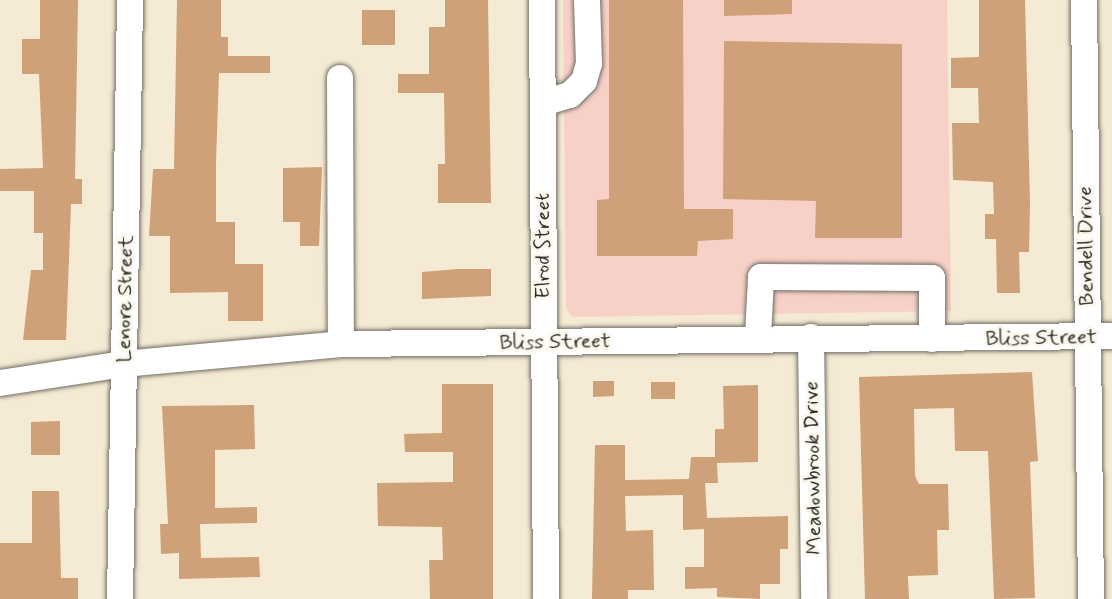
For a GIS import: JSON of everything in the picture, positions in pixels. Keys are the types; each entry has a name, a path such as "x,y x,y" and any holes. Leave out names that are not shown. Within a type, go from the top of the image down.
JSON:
{"street":[{"name":"Lenore Street","path":"120,599 130,0"},
{"name":"Elrod Street","path":"542,0 546,599"},
{"path":"543,103 570,95 584,81 589,64 587,0"},
{"name":"Bendell Drive","path":"1084,0 1091,599"},
{"path":"340,78 341,344"},
{"path":"758,337 761,277 932,278 932,339"},
{"name":"Bliss Street","path":"0,383 123,364 341,344 758,337 932,339 1112,336"},
{"name":"Meadowbrook Drive","path":"811,337 814,599"}],"shaded area":[{"path":"563,0 947,0 951,311 572,317 566,308"}],"building":[{"path":"40,0 78,0 75,179 82,179 82,204 71,204 66,340 23,340 31,270 43,270 43,233 34,233 34,191 0,191 0,169 43,168 39,74 22,74 22,39 40,39"},
{"path":"177,0 221,0 221,37 228,37 228,56 270,56 270,73 219,73 216,162 216,222 235,222 235,264 263,264 263,321 228,321 228,292 170,293 170,236 149,236 153,169 174,169"},
{"path":"445,0 488,0 491,203 438,203 438,164 445,164 444,93 398,93 398,74 429,74 429,27 445,27"},
{"path":"609,0 683,0 684,209 733,209 733,239 698,241 697,256 597,256 597,200 609,199"},
{"path":"724,0 792,0 792,14 724,16"},
{"path":"979,0 1025,0 1030,203 1029,252 1019,252 1020,293 997,293 996,239 985,239 985,214 994,214 993,182 953,180 952,123 979,123 978,88 951,88 951,58 979,57"},
{"path":"362,10 395,10 395,45 362,45"},
{"path":"724,41 902,44 902,238 815,238 816,201 723,199"},
{"path":"322,167 319,246 300,246 300,222 283,222 283,168"},
{"path":"491,269 491,296 422,299 422,272"},
{"path":"1032,372 1038,461 1030,462 1035,598 994,599 988,451 955,451 954,408 914,409 915,476 919,484 948,484 949,530 937,530 938,575 908,576 909,599 865,599 859,377"},
{"path":"593,381 614,381 614,396 593,397"},
{"path":"651,382 675,382 675,399 651,399"},
{"path":"442,384 493,384 493,599 430,599 429,560 443,560 442,527 378,526 377,483 453,482 453,452 405,452 404,434 442,433"},
{"path":"758,385 758,462 717,463 718,483 705,483 707,518 788,516 788,549 780,549 780,584 760,584 760,599 717,597 717,588 685,589 685,567 704,567 704,529 683,530 683,495 625,496 626,531 653,530 654,590 628,590 628,599 592,599 595,445 625,445 625,480 689,479 691,457 715,457 715,429 724,429 723,386"},
{"path":"254,405 255,449 215,450 215,508 257,507 257,523 200,524 201,558 259,557 260,577 179,579 179,553 161,554 160,524 168,524 162,406"},
{"path":"60,421 60,455 31,455 31,422"},
{"path":"32,491 59,491 61,578 78,578 78,599 0,599 0,543 32,543"}]}
